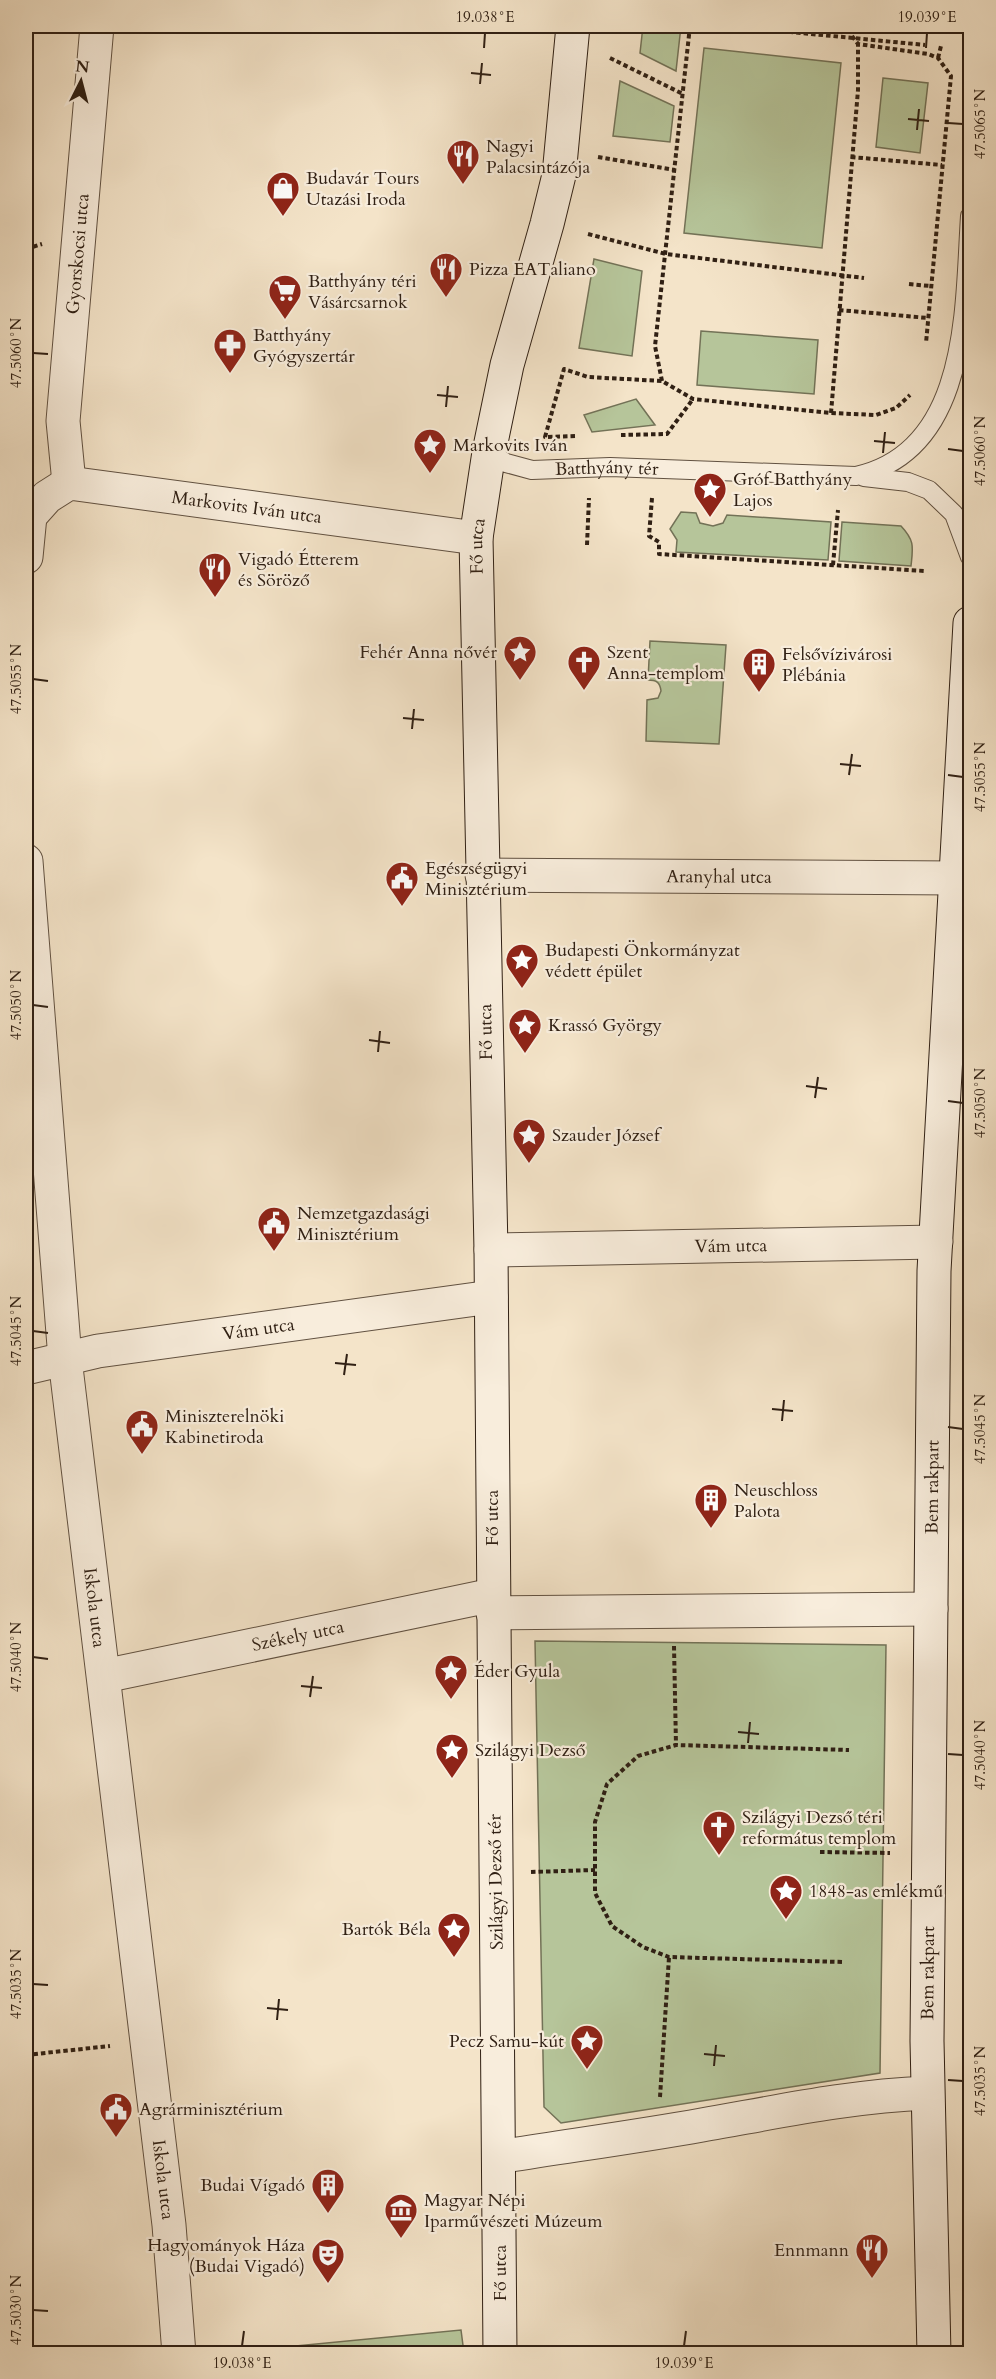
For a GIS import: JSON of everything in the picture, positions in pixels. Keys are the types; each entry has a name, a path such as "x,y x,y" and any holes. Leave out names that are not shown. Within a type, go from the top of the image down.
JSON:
{"street":[{"name":"Gyorskocsi utca","path":"69,483 63,421 97,26"},
{"path":"489,452 507,365 548,224 559,175 573,26"},
{"name":"Fő utca","path":"489,452 476,538 491,1250 493,1604"},
{"path":"26,557 28,514 47,496 69,483"},
{"name":"Markovits Iván utca","path":"69,483 476,538"},
{"name":"Bem rakpart","path":"934,2354 927,2093 936,1242 970,623"},
{"name":"Iskola utca","path":"26,861 65,1359 169,2225 179,2354"},
{"name":"Aranyhal utca","path":"482,875 957,878"},
{"name":"Vám utca","path":"491,1250 936,1242"},
{"name":"Vám utca","path":"26,1368 98,1351 491,1297"},
{"path":"493,1604 673,1611 931,1609"},
{"name":"Székely utca","path":"104,1676 493,1604"},
{"name":"Szilágyi Dezső tér","path":"493,1604 500,2157"},
{"path":"500,2157 658,2133 834,2102 889,2094 927,2093"},
{"name":"Fő utca","path":"500,2157 500,2354"}],"lane":[{"name":"Batthyány tér","path":"489,452 506,463 532,470 610,467 856,476 874,472 892,462 909,448 936,418 949,389 960,341 970,216"},
{"path":"856,476 908,482 929,490 954,514 970,556"}],"path":[{"path":"662,381 655,346 690,26"},
{"path":"729,26 840,37 852,36 925,45"},
{"path":"831,412 858,90 858,44 852,36"},
{"path":"858,44 928,54 938,58 951,76 926,348"},
{"path":"938,58 941,46"},
{"path":"610,58 683,94"},
{"path":"598,157 675,171"},
{"path":"851,157 942,165"},
{"path":"588,234 666,254 864,278"},
{"path":"909,284 930,286"},
{"path":"839,310 928,318"},
{"path":"578,436 544,437 564,369 588,376 662,381 693,399 876,415 896,408 915,391"},
{"path":"611,435 667,434 693,399"},
{"path":"587,545 589,494"},
{"path":"652,498 649,536 660,542 660,554 925,571"},
{"path":"833,565 838,510"},
{"path":"673,1611 676,1745"},
{"path":"842,1962 669,1957 643,1947 612,1926 595,1893 595,1822 607,1784 638,1756 676,1745 849,1750"},
{"path":"820,1852 890,1852"},
{"path":"527,1872 595,1870"},
{"path":"658,2133 669,1957"},
{"path":"26,2055 146,2042"}],"green space":[{"path":"643,26 681,26 676,71 640,53"},
{"path":"704,48 841,63 822,248 684,233"},
{"path":"883,78 928,83 920,153 876,147"},
{"path":"620,81 674,106 670,142 613,136"},
{"path":"594,259 642,271 632,356 579,348"},
{"path":"701,331 818,340 814,394 697,385"},
{"path":"636,399 655,425 592,432 584,415"},
{"path":"681,512 696,513 700,523 713,526 723,523 727,515 831,522 828,560 676,552 677,540 670,529"},
{"path":"842,522 901,526 909,536 912,545 911,566 839,561"},
{"path":"650,641 726,645 719,744 646,741 647,700 658,698 661,691 657,682 648,680"},
{"path":"535,1641 886,1645 880,2073 561,2123 544,2107"},
{"path":"461,2330 464,2353 222,2353"}],"place":[{"name":"Nagyi Palacsintázója","path":"463,185"},
{"name":"Budavár Tours Utazási Iroda","path":"283,217"},
{"name":"Pizza EATaliano","path":"446,298"},
{"name":"Batthyány téri Vásárcsarnok","path":"285,320"},
{"name":"Batthyány Gyógyszertár","path":"230,374"},
{"name":"Markovits Iván","path":"430,474"},
{"name":"Gróf Batthyány Lajos","path":"710,518"},
{"name":"Vigadó Étterem és Söröző","path":"215,598"},
{"name":"Fehér Anna nővér","path":"520,681"},
{"name":"Szent Anna-templom","path":"584,691"},
{"name":"Felsővízivárosi Plébánia","path":"759,693"},
{"name":"Egészségügyi Minisztérium","path":"402,907"},
{"name":"Budapesti Önkormányzat védett épület","path":"522,989"},
{"name":"Krassó György","path":"525,1054"},
{"name":"Szauder József","path":"529,1164"},
{"name":"Nemzetgazdasági Minisztérium","path":"274,1252"},
{"name":"Miniszterelnöki Kabinetiroda","path":"142,1455"},
{"name":"Neuschloss Palota","path":"711,1529"},
{"name":"Éder Gyula","path":"451,1700"},
{"name":"Szilágyi Dezső","path":"452,1779"},
{"name":"Szilágyi Dezső téri református templom","path":"719,1856"},
{"name":"1848-as emlékmű","path":"786,1920"},
{"name":"Bartók Béla","path":"454,1958"},
{"name":"Pecz Samu-kút","path":"587,2070"},
{"name":"Agrárminisztérium","path":"116,2138"},
{"name":"Budai Vígadó","path":"328,2214"},
{"name":"Magyar Népi Iparművészeti Múzeum","path":"401,2239"},
{"name":"Ennmann","path":"872,2279"},
{"name":"Hagyományok Háza (Budai Vigadó)","path":"328,2284"}]}
